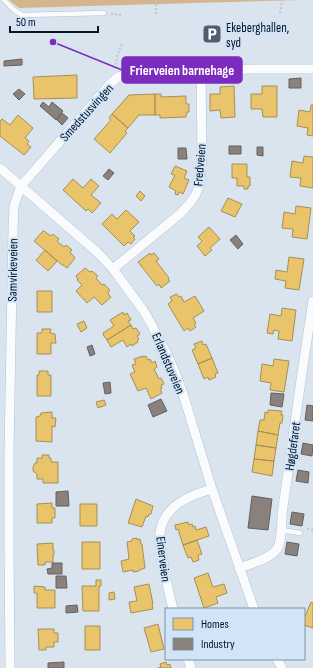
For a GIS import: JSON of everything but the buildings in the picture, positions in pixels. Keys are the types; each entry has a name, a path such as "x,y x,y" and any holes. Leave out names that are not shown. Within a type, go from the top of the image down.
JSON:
{"street":[{"name":"Smedstusvingen","path":"21,186 118,77 129,73 201,70 313,69"},
{"name":"Fredveien","path":"113,269 180,213 190,203 196,194 200,183 202,156 201,70"},
{"name":"Erlandstuveien","path":"0,168 97,252 113,269 143,310 157,334 184,397 212,489 254,608"},
{"name":"Samvirkeveien","path":"10,668 9,451 12,254 14,206 21,186"},
{"name":"Høgdefaret","path":"239,568 273,554 280,544 282,509 313,301"},
{"name":"Einerveien","path":"173,608 160,543 161,527 175,505 201,492 212,489"}],"lane":[{"path":"4,0 14,10 22,15 104,13"},
{"path":"281,530 300,533"}],"path":[{"path":"156,0 156,14"},
{"path":"280,13 282,0"},
{"path":"118,77 114,67 117,62 117,56 122,43"}],"shaded area":[{"path":"9,0 301,0 19,8"}],"place":[{"name":"Ekeberghallen, syd","path":"212,34"},
{"name":"Frierveien barnehage","path":"53,42"}]}
